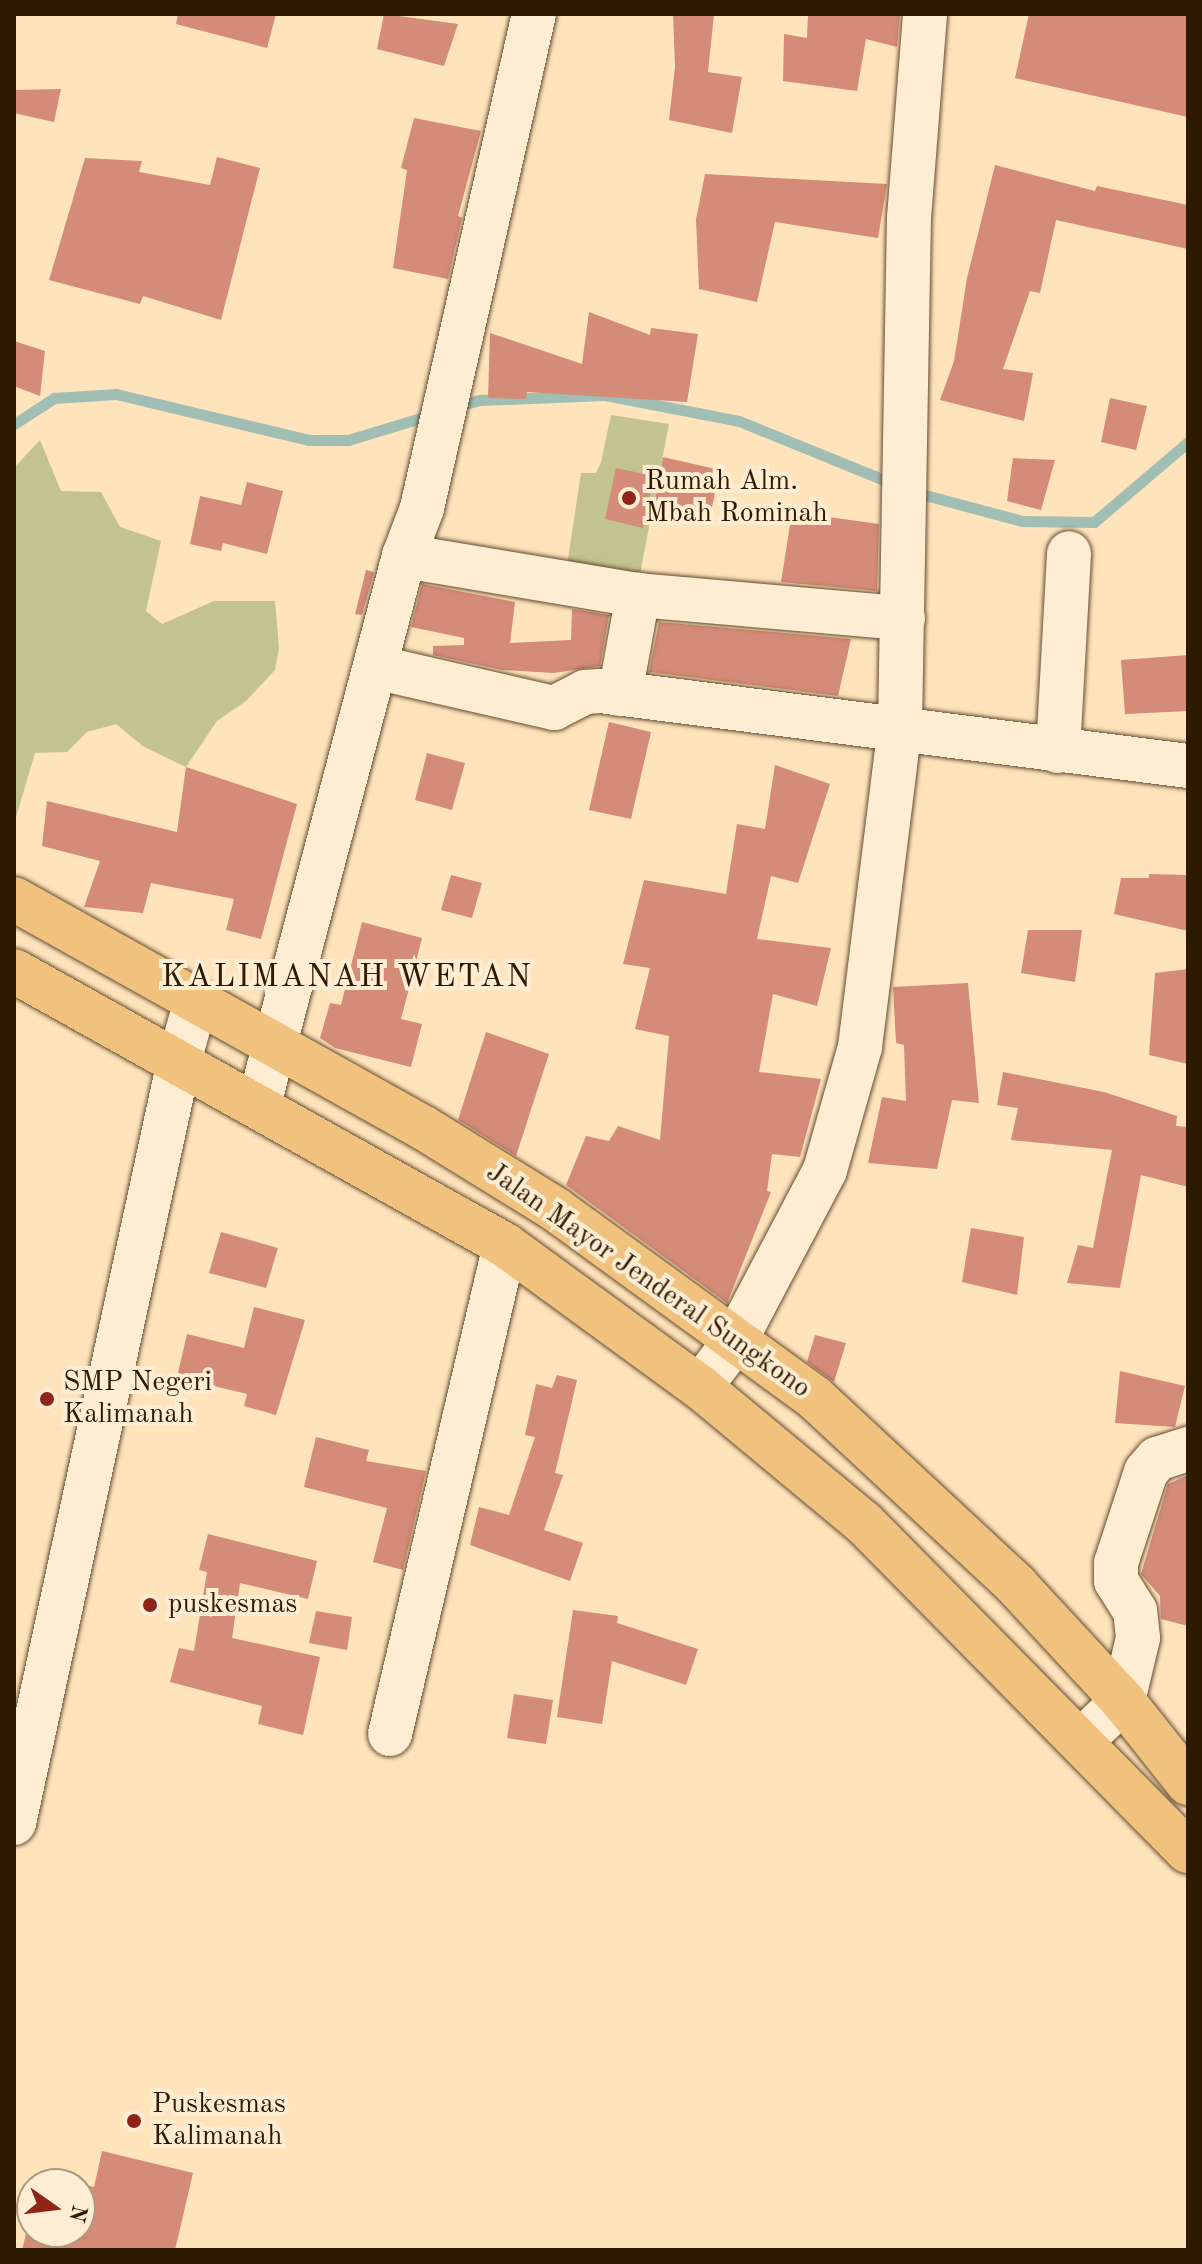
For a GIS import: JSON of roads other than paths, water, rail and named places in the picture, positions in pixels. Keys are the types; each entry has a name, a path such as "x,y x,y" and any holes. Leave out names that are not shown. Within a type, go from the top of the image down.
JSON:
{"main road":[{"name":"Jalan Mayor Jenderal Sungkono","path":"14,899 277,1044 555,1209 815,1398 1016,1585 1123,1701 1188,1783"},
{"name":"Jalan Mayor Jenderal Sungkono","path":"14,971 259,1104 505,1245 700,1387 864,1523 1082,1740 1188,1851"}],"street":[{"path":"259,1104 404,556 436,448 534,14"},
{"path":"700,1387 735,1341 825,1170 860,1047 900,726 907,498 909,218 925,14"},
{"path":"1058,751 1069,553"},
{"path":"404,556 638,595 903,618"},
{"path":"620,694 638,595"},
{"path":"375,667 554,708 591,690 772,716 900,726 1058,751 1188,766"},
{"path":"14,1823 179,1061 196,1001"},
{"path":"390,1734 505,1245"},
{"path":"1082,1740 1123,1701 1138,1622 1116,1581 1116,1563 1146,1472 1157,1459 1188,1449"}],"waterway":[{"path":"14,424 54,398 116,394 309,440 348,440 431,415"},
{"path":"455,407 480,400 605,395 739,421 894,484"},
{"path":"914,492 1022,521 1094,522 1188,442"}],"place":[{"name":"Rumah Alm. Mbah Rominah","path":"629,498"},
{"name":"SMP Negeri Kalimanah","path":"47,1399"},
{"name":"puskesmas","path":"150,1605"},
{"name":"Puskesmas Kalimanah","path":"134,2121"}],"district":[{"name":"KALIMANAH WETAN","path":"347,978"}]}
